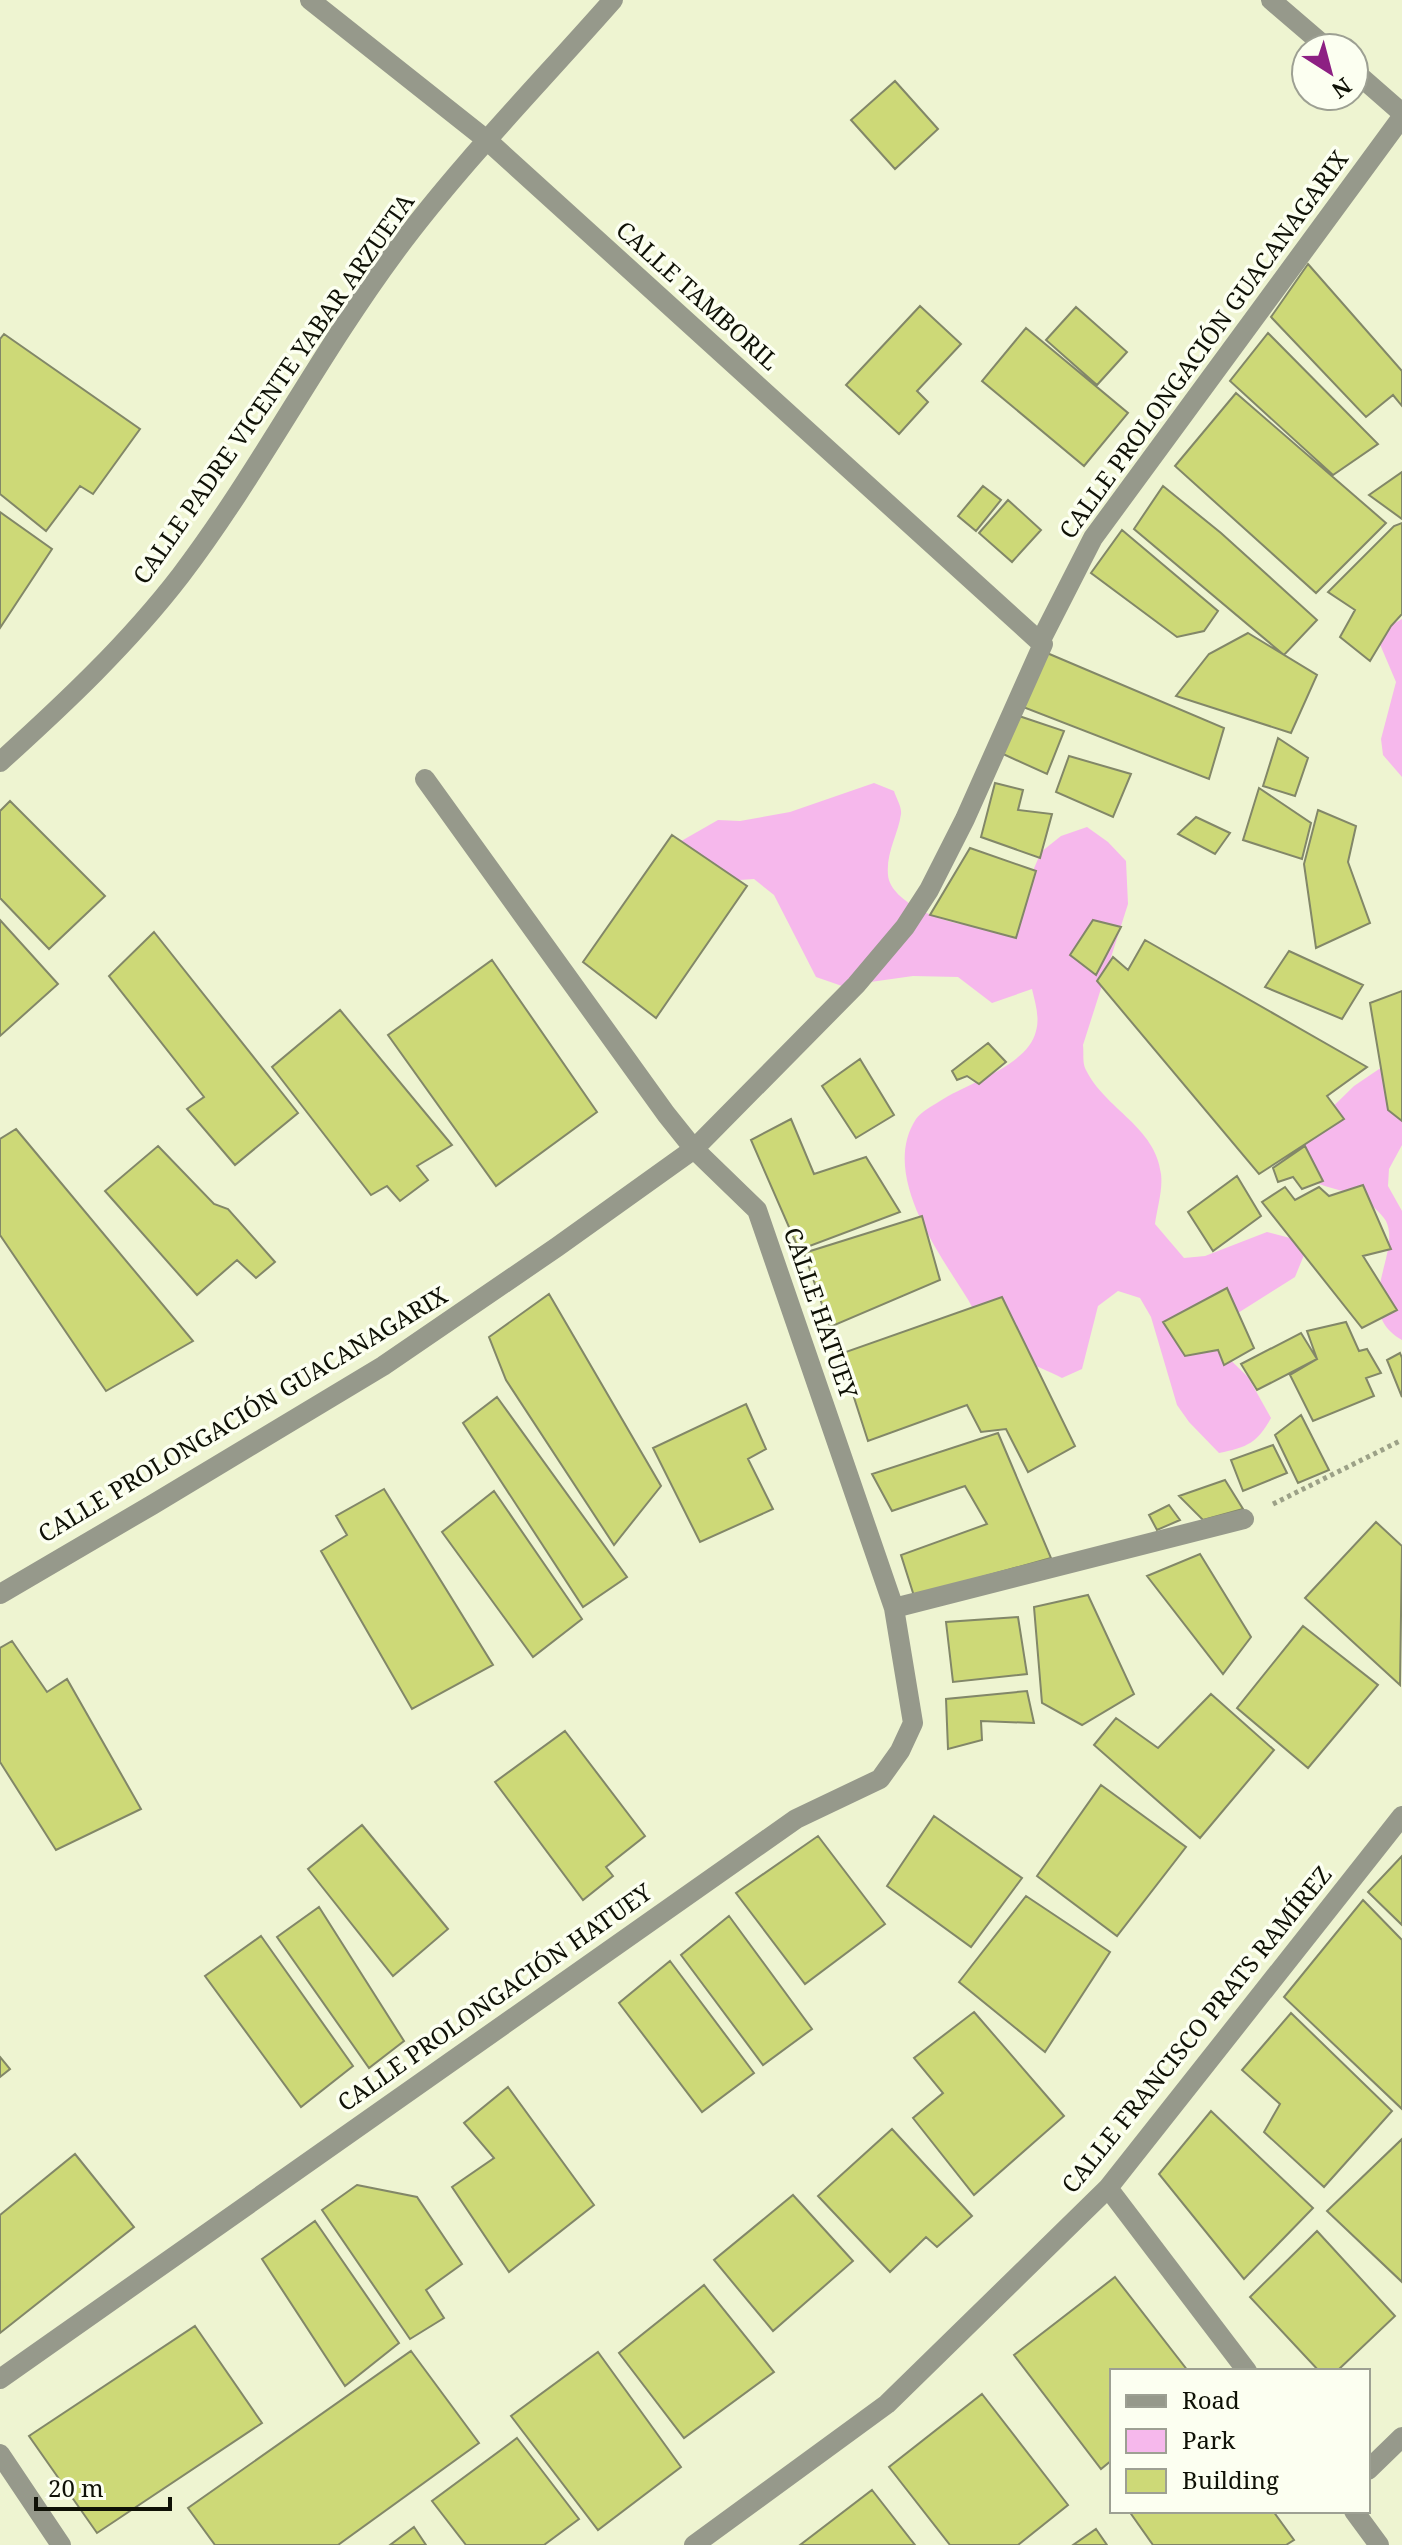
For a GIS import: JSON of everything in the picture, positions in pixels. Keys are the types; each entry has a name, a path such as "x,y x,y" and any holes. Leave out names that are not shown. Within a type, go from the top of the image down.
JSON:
{"street":[{"name":"CALLE TAMBORIL","path":"310,0 488,141 1040,642"},
{"name":"CALLE PADRE VICENTE YABAR ARZUETA","path":"0,762 57,710 150,613 180,576 238,493 395,251 427,210 613,0"},
{"path":"1271,0 1308,32"},
{"path":"1370,86 1402,115"},
{"name":"CALLE PROLONGACIÓN GUACANAGARIX","path":"0,1594 383,1366 557,1247 694,1149 856,985 905,927 929,890 965,819 1043,644 1040,642 1093,538 1402,115"},
{"name":"CALLE HATUEY","path":"425,779 657,1101 694,1149 757,1210 894,1608"},
{"path":"894,1608 1244,1519"},
{"name":"CALLE PROLONGACIÓN HATUEY","path":"0,2379 796,1819 880,1779 900,1751 913,1723 894,1608"},
{"name":"CALLE FRANCISCO PRATS RAMÍREZ","path":"694,2545 887,2404 1108,2188 1402,1816"},
{"path":"1108,2188 1245,2369"},
{"path":"1370,2468 1402,2437"},
{"path":"0,2454 61,2545"},
{"path":"1355,2513 1379,2545"}],"path":[{"path":"1244,1519 1402,1440"}],"green space":[{"path":"1402,619 1402,777 1383,755 1381,739 1396,682 1379,642 1384,629"},
{"path":"874,783 894,791 901,808 889,859 891,885 909,903 950,922 979,925 1015,913 1041,852 1061,836 1087,827 1108,842 1126,861 1128,904 1083,1045 1084,1061 1094,1084 1140,1131 1157,1158 1161,1193 1155,1224 1184,1258 1205,1256 1267,1232 1290,1238 1304,1255 1295,1277 1219,1325 1215,1345 1248,1377 1271,1418 1251,1443 1219,1453 1189,1422 1177,1405 1151,1317 1140,1298 1118,1291 1098,1306 1082,1369 1062,1378 1019,1358 993,1341 929,1236 909,1188 905,1164 907,1141 916,1119 952,1094 1009,1064 1031,1043 1037,1026 1032,989 992,1003 958,977 913,976 842,986 816,977 774,895 754,879 681,884 662,852 718,820 740,821 790,812"},
{"path":"1402,1064 1402,1145 1389,1169 1388,1186 1402,1211 1402,1340 1387,1328 1380,1313 1378,1298 1389,1234 1386,1221 1359,1196 1310,1179 1301,1158 1304,1135 1354,1086 1382,1067"}],"building":[{"path":"895,81 938,129 895,169 851,120"},
{"path":"1308,264 1402,371 1402,406 1393,395 1366,417 1271,317"},
{"path":"920,306 961,344 917,391 928,402 899,434 846,385"},
{"path":"1076,307 1127,352 1097,385 1046,340"},
{"path":"1026,328 1128,413 1084,466 982,381"},
{"path":"1268,333 1378,444 1333,475 1230,381"},
{"path":"4,334 140,429 93,494 80,486 46,531 0,494 0,339"},
{"path":"1236,393 1386,523 1316,593 1175,466"},
{"path":"1402,472 1402,519 1369,495"},
{"path":"983,486 1001,500 976,531 958,516"},
{"path":"1163,486 1221,533 1317,620 1284,655 1134,529"},
{"path":"1008,500 1041,530 1012,562 979,533"},
{"path":"0,512 52,549 0,628"},
{"path":"1402,523 1402,614 1370,661 1340,637 1355,610 1328,592 1394,526"},
{"path":"1122,530 1218,611 1204,631 1177,637 1091,573"},
{"path":"1248,633 1317,675 1291,733 1176,696 1209,654"},
{"path":"1047,653 1224,728 1209,779 1023,707"},
{"path":"1019,716 1064,731 1047,774 1003,754"},
{"path":"1278,738 1308,758 1295,796 1263,786"},
{"path":"1069,756 1131,774 1113,817 1056,792"},
{"path":"995,783 1023,790 1018,810 1052,814 1040,858 981,837"},
{"path":"1259,788 1311,823 1302,859 1243,840"},
{"path":"10,801 105,896 49,949 0,898 0,811"},
{"path":"1318,810 1356,826 1348,862 1370,923 1316,948 1304,864"},
{"path":"1196,817 1230,833 1215,854 1178,834"},
{"path":"672,835 747,886 656,1018 583,962"},
{"path":"970,848 1036,871 1016,938 930,915"},
{"path":"0,920 58,984 0,1036"},
{"path":"1093,920 1121,927 1096,975 1070,955"},
{"path":"154,932 298,1113 235,1165 187,1109 204,1097 109,976"},
{"path":"1145,940 1367,1067 1327,1096 1344,1119 1259,1174 1097,981 1113,957 1128,970"},
{"path":"1289,951 1363,985 1342,1019 1265,987"},
{"path":"492,960 597,1112 496,1186 388,1035"},
{"path":"1402,991 1402,1121 1388,1110 1370,1003"},
{"path":"340,1010 452,1145 417,1166 428,1180 400,1201 387,1186 371,1195 272,1067"},
{"path":"988,1043 1006,1062 979,1084 967,1076 957,1080 952,1071"},
{"path":"860,1059 894,1115 856,1138 822,1086"},
{"path":"791,1119 814,1174 866,1157 900,1212 799,1250 751,1140"},
{"path":"16,1129 193,1341 106,1391 0,1235 0,1139"},
{"path":"158,1146 214,1204 228,1209 275,1262 256,1278 237,1260 197,1295 105,1191"},
{"path":"1305,1146 1323,1181 1302,1189 1293,1177 1278,1182 1273,1168"},
{"path":"1237,1176 1261,1216 1213,1251 1188,1212"},
{"path":"1363,1185 1391,1249 1363,1256 1397,1310 1362,1328 1262,1202 1285,1187 1295,1200 1319,1187 1329,1196"},
{"path":"922,1216 940,1280 830,1327 804,1253"},
{"path":"1227,1288 1254,1348 1224,1365 1218,1350 1185,1356 1163,1322"},
{"path":"549,1294 661,1486 614,1545 506,1380 489,1337"},
{"path":"1002,1297 1075,1446 1028,1472 1006,1429 981,1432 967,1405 868,1441 840,1354"},
{"path":"1346,1322 1359,1351 1367,1349 1381,1373 1366,1378 1374,1396 1313,1421 1290,1375 1317,1359 1307,1331"},
{"path":"1301,1333 1317,1359 1257,1390 1241,1364"},
{"path":"1400,1353 1402,1358 1402,1397 1387,1360"},
{"path":"497,1397 627,1577 583,1607 463,1423"},
{"path":"746,1404 766,1449 748,1459 773,1509 700,1542 653,1448"},
{"path":"1301,1415 1329,1470 1298,1483 1275,1435"},
{"path":"998,1433 1051,1558 914,1596 901,1555 987,1524 965,1486 892,1511 872,1474"},
{"path":"1273,1445 1287,1473 1243,1491 1231,1460"},
{"path":"1225,1480 1243,1509 1203,1520 1179,1496"},
{"path":"384,1489 493,1665 412,1709 321,1551 347,1535 336,1516"},
{"path":"494,1491 582,1619 533,1657 442,1532"},
{"path":"1169,1505 1180,1520 1157,1530 1149,1515"},
{"path":"1376,1522 1402,1546 1400,1685 1305,1598"},
{"path":"1200,1554 1251,1637 1223,1674 1147,1576"},
{"path":"1088,1595 1134,1694 1082,1725 1042,1703 1034,1607"},
{"path":"1018,1617 1027,1674 953,1682 946,1622"},
{"path":"1303,1626 1378,1685 1308,1768 1237,1708"},
{"path":"12,1641 47,1692 67,1679 141,1809 56,1850 0,1762 0,1648"},
{"path":"1027,1691 1034,1723 981,1721 982,1740 948,1749 946,1699"},
{"path":"1211,1694 1274,1750 1200,1838 1094,1745 1116,1718 1158,1748"},
{"path":"565,1731 645,1836 606,1867 613,1876 583,1900 495,1782"},
{"path":"1101,1785 1186,1847 1117,1936 1037,1876"},
{"path":"934,1816 1022,1878 971,1947 887,1886"},
{"path":"362,1825 448,1929 393,1976 308,1869"},
{"path":"818,1836 885,1924 805,1984 736,1893"},
{"path":"1402,1856 1402,1925 1368,1892"},
{"path":"1026,1896 1110,1952 1045,2052 959,1982"},
{"path":"1363,1900 1402,1940 1402,2109 1284,1997"},
{"path":"319,1907 404,2041 369,2068 277,1937"},
{"path":"729,1916 812,2029 763,2065 681,1955"},
{"path":"261,1936 353,2066 301,2107 205,1976"},
{"path":"670,1961 754,2073 702,2112 619,2003"},
{"path":"974,2012 1064,2116 974,2195 913,2118 943,2093 914,2058"},
{"path":"1291,2013 1392,2111 1324,2187 1264,2132 1280,2104 1242,2070"},
{"path":"0,2057 10,2069 0,2077"},
{"path":"508,2087 594,2205 509,2272 452,2187 494,2158 464,2123"},
{"path":"1211,2111 1313,2208 1244,2279 1159,2174"},
{"path":"892,2129 972,2216 937,2247 926,2237 890,2272 818,2196"},
{"path":"1402,2139 1402,2282 1327,2211"},
{"path":"75,2154 134,2227 0,2333 0,2215"},
{"path":"357,2185 417,2197 462,2264 426,2290 444,2318 410,2339 322,2210"},
{"path":"793,2195 853,2261 773,2331 714,2260"},
{"path":"315,2221 399,2343 345,2386 262,2259"},
{"path":"1317,2231 1395,2316 1339,2369 1317,2369 1250,2297"},
{"path":"1115,2277 1186,2369 1110,2369 1110,2462 1101,2469 1014,2355"},
{"path":"704,2285 774,2372 684,2438 619,2353"},
{"path":"195,2326 262,2423 97,2533 29,2436"},
{"path":"411,2351 479,2443 338,2545 215,2545 188,2508"},
{"path":"598,2352 681,2467 598,2530 511,2416"},
{"path":"982,2394 1068,2505 1018,2545 950,2545 889,2467"},
{"path":"517,2438 579,2519 544,2545 466,2545 432,2501"},
{"path":"872,2490 915,2545 800,2545"},
{"path":"1130,2513 1274,2513 1294,2540 1286,2545 1153,2545"},
{"path":"414,2527 426,2545 390,2545"},
{"path":"1096,2529 1107,2545 1073,2545"}]}
